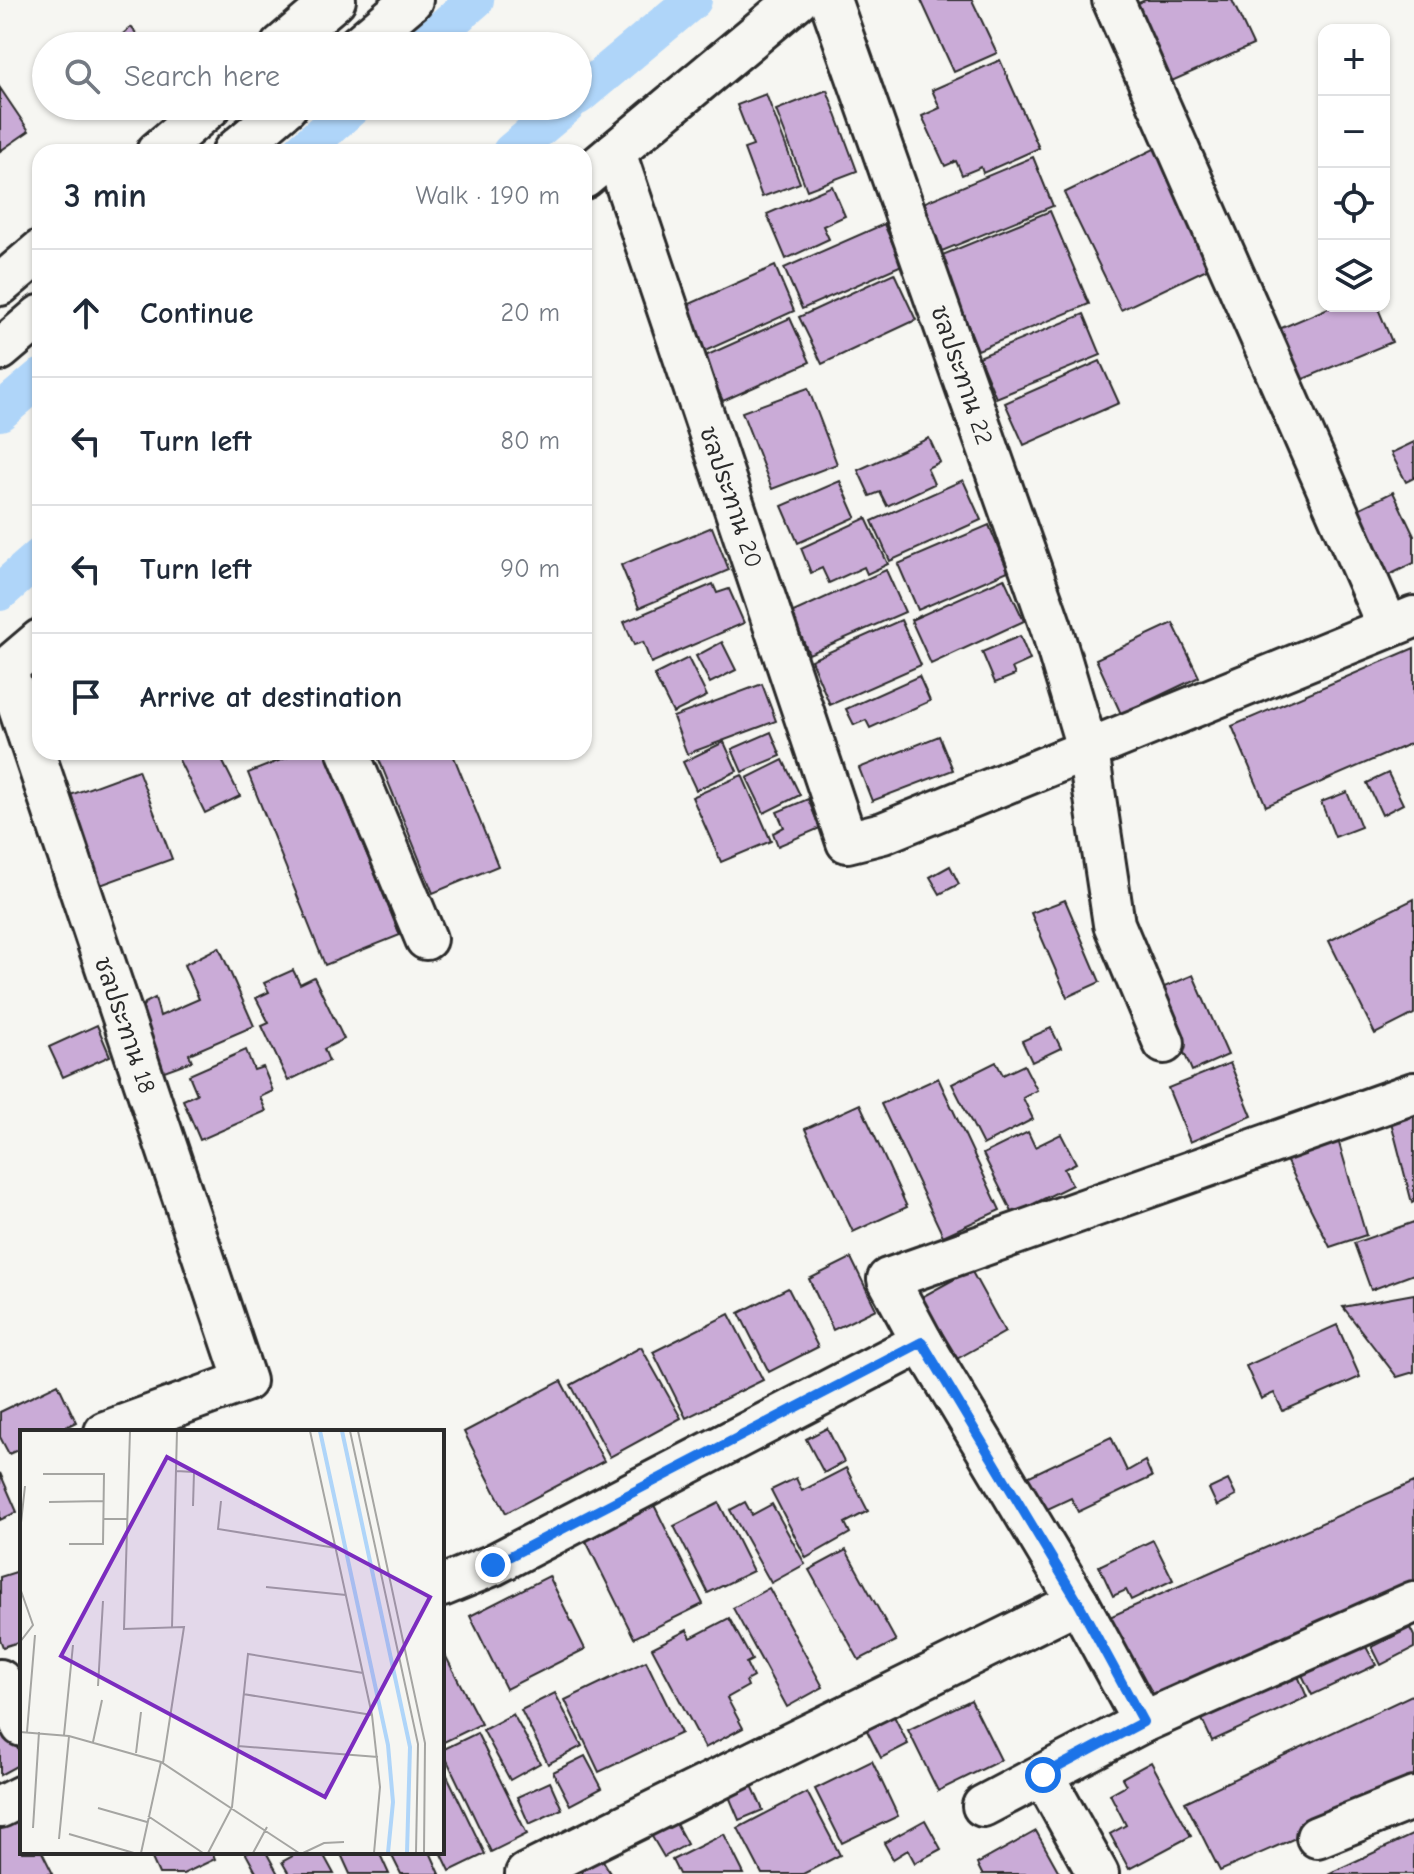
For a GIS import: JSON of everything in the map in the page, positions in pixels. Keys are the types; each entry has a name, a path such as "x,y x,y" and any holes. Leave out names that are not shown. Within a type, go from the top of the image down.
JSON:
{"street":[{"path":"297,32 335,0"},
{"path":"374,32 412,0"},
{"path":"592,171 797,0"},
{"name":"ชลประทาน 22","path":"830,0 1051,627 1088,751 1114,924 1164,1043"},
{"path":"1088,751 1401,622 1113,0"},
{"path":"166,144 195,120"},
{"path":"242,144 271,120"},
{"name":"ชลประทาน 20","path":"615,152 847,842 883,833 1088,751"},
{"path":"0,285 32,258"},
{"path":"0,350 32,323"},
{"path":"3,672 32,647"},
{"name":"ชลประทาน 18","path":"3,672 32,757"},
{"name":"ชลประทาน 18","path":"33,760 245,1381 110,1430"},
{"path":"351,760 426,939"},
{"path":"1143,1722 1078,1602 922,1342 888,1279 1414,1093"},
{"path":"444,1585 493,1565 922,1342"},
{"path":"526,1874 1078,1602"},
{"path":"983,1806 1143,1722 1414,1602"},
{"path":"20,1666 0,1678 20,1722"},
{"path":"1043,1775 1098,1874"},
{"path":"0,1807 20,1797"},
{"path":"1317,1837 1414,1798"}],"building":[{"path":"921,0 972,0 997,53 954,72"},
{"path":"1145,0 1232,0 1253,45 1165,84 1130,7"},
{"path":"1000,60 1039,148 983,173 981,167 962,175 956,161 945,166 922,116 940,108 932,90"},
{"path":"0,88 29,131 0,151"},
{"path":"827,90 857,171 807,190 776,110"},
{"path":"766,94 800,183 762,197 744,149 753,146 737,105"},
{"path":"1156,148 1213,266 1121,310 1064,193"},
{"path":"1033,157 1053,206 942,251 923,203"},
{"path":"832,186 845,216 823,226 829,239 786,259 767,214"},
{"path":"1050,211 1089,304 978,350 940,256"},
{"path":"884,224 902,265 802,309 784,268"},
{"path":"775,266 794,311 703,352 683,307"},
{"path":"894,273 916,320 822,364 799,317"},
{"path":"1319,312 1380,312 1392,342 1301,380 1279,329"},
{"path":"1084,314 1101,355 996,398 979,357"},
{"path":"790,318 810,362 723,401 703,357"},
{"path":"1100,361 1119,403 1024,445 1005,403"},
{"path":"808,388 837,464 772,489 742,412"},
{"path":"929,438 940,462 927,468 934,484 887,506 880,492 870,496 858,470"},
{"path":"1414,442 1414,478 1406,482 1391,453"},
{"path":"963,480 981,520 890,561 872,521"},
{"path":"840,481 856,517 798,543 782,506"},
{"path":"1393,492 1414,536 1414,563 1383,578 1352,512"},
{"path":"866,518 888,564 867,574 864,567 829,583 822,568 811,573 801,548"},
{"path":"989,525 1008,571 918,610 898,564"},
{"path":"712,527 729,570 639,608 621,565"},
{"path":"886,570 905,612 809,654 791,613"},
{"path":"1004,578 1024,621 931,664 911,620"},
{"path":"713,584 717,593 729,589 744,623 651,663 643,642 634,645 624,622"},
{"path":"901,620 921,665 830,705 811,660"},
{"path":"1173,623 1199,677 1121,714 1096,659"},
{"path":"1020,636 1030,660 1012,668 1015,675 995,683 982,652"},
{"path":"722,642 736,670 710,683 696,656"},
{"path":"1414,648 1414,742 1266,806 1232,726"},
{"path":"688,658 707,696 673,713 654,675"},
{"path":"919,676 930,701 870,728 866,720 854,725 846,709"},
{"path":"762,684 776,721 687,754 673,717"},
{"path":"771,732 781,756 742,772 732,749"},
{"path":"939,736 953,770 872,801 859,768"},
{"path":"724,742 737,771 696,790 683,762"},
{"path":"179,760 222,760 240,796 205,813"},
{"path":"281,760 328,760 400,935 325,965 248,773"},
{"path":"379,760 455,760 498,866 433,893"},
{"path":"783,760 800,795 764,813 747,778"},
{"path":"138,770 172,859 95,887 62,798"},
{"path":"1388,773 1403,804 1382,815 1367,783"},
{"path":"742,775 771,841 721,862 692,797"},
{"path":"1347,792 1361,827 1335,837 1321,802"},
{"path":"808,799 820,828 778,846 773,833 784,827 777,812"},
{"path":"950,866 959,884 940,894 930,877"},
{"path":"1414,899 1414,1014 1375,1034 1329,941"},
{"path":"1065,900 1100,982 1067,997 1031,913"},
{"path":"219,947 254,1026 189,1054 192,1061 156,1074 132,1024 145,1003 155,998 160,1016 199,999 184,965"},
{"path":"293,970 300,984 314,977 344,1039 324,1049 329,1061 288,1081 262,1026 269,1023 256,998 269,992 264,983"},
{"path":"1193,975 1228,1055 1192,1071 1157,990"},
{"path":"97,1025 110,1056 63,1077 49,1047"},
{"path":"1051,1028 1061,1048 1032,1062 1022,1041"},
{"path":"246,1050 254,1070 263,1067 273,1091 260,1097 266,1111 200,1140 183,1100 197,1094 189,1075"},
{"path":"996,1062 1003,1075 1024,1065 1037,1090 1023,1098 1033,1119 983,1145 952,1084"},
{"path":"1230,1063 1252,1116 1190,1142 1168,1088"},
{"path":"938,1078 1000,1210 943,1236 881,1104"},
{"path":"860,1104 907,1207 853,1232 805,1129"},
{"path":"1414,1112 1414,1202 1412,1203 1390,1118"},
{"path":"1028,1132 1035,1147 1061,1134 1076,1163 1064,1169 1072,1185 1013,1214 983,1154"},
{"path":"1336,1133 1366,1235 1330,1247 1282,1152"},
{"path":"1414,1222 1414,1274 1371,1290 1354,1243"},
{"path":"851,1258 876,1309 833,1330 809,1279"},
{"path":"971,1270 1005,1332 955,1360 920,1298"},
{"path":"788,1288 818,1347 769,1372 739,1313"},
{"path":"1414,1294 1414,1372 1397,1377 1343,1307"},
{"path":"729,1314 763,1380 686,1418 653,1352"},
{"path":"1337,1325 1360,1377 1283,1411 1274,1393 1261,1399 1246,1366"},
{"path":"641,1347 681,1418 610,1457 571,1385"},
{"path":"561,1381 604,1461 506,1513 464,1432"},
{"path":"58,1384 76,1422 60,1430 20,1430 20,1449 9,1454 0,1437 0,1412"},
{"path":"827,1428 844,1462 824,1473 806,1439"},
{"path":"1111,1437 1127,1471 1145,1461 1152,1477 1078,1512 1071,1498 1037,1514 1021,1480"},
{"path":"846,1468 868,1511 845,1523 850,1533 806,1558 771,1490 796,1478 802,1491"},
{"path":"0,1473 17,1512 0,1520"},
{"path":"1228,1480 1236,1496 1217,1506 1209,1489"},
{"path":"1414,1482 1414,1580 1142,1701 1105,1619"},
{"path":"745,1502 752,1515 772,1504 805,1564 771,1583 730,1510"},
{"path":"653,1503 703,1604 634,1638 584,1537"},
{"path":"719,1503 753,1571 708,1593 674,1526"},
{"path":"1153,1540 1173,1580 1131,1600 1126,1590 1113,1596 1099,1566"},
{"path":"846,1550 896,1641 859,1660 809,1570"},
{"path":"20,1571 20,1642 3,1647 0,1639 0,1577"},
{"path":"549,1576 585,1649 506,1689 470,1616"},
{"path":"769,1588 823,1687 787,1707 733,1608"},
{"path":"729,1618 752,1660 746,1663 753,1677 746,1681 748,1686 727,1698 743,1728 705,1748 652,1648 687,1630 691,1638"},
{"path":"1410,1628 1414,1648 1381,1665 1372,1647"},
{"path":"1365,1645 1376,1665 1312,1695 1302,1675"},
{"path":"444,1653 481,1724 444,1742"},
{"path":"646,1661 681,1733 599,1772 565,1700"},
{"path":"1296,1671 1307,1697 1212,1741 1200,1715"},
{"path":"555,1693 582,1746 548,1764 521,1710"},
{"path":"1414,1694 1414,1786 1220,1871 1185,1802"},
{"path":"971,1700 1001,1760 938,1791 908,1730"},
{"path":"891,1710 908,1744 881,1758 863,1723"},
{"path":"0,1714 20,1753 20,1764 0,1775"},
{"path":"513,1714 540,1763 510,1780 483,1730"},
{"path":"477,1733 527,1834 491,1852 444,1749"},
{"path":"585,1756 602,1788 570,1805 553,1772"},
{"path":"872,1761 898,1816 842,1843 815,1789"},
{"path":"1151,1762 1191,1836 1129,1869 1110,1834 1126,1825 1110,1794 1126,1785 1122,1778"},
{"path":"444,1769 485,1854 450,1871 442,1854"},
{"path":"550,1782 562,1809 529,1824 517,1797"},
{"path":"751,1783 763,1810 739,1820 728,1794"},
{"path":"807,1792 840,1855 803,1874 762,1874 738,1828"},
{"path":"20,1815 20,1854 43,1854 53,1874 0,1874 0,1823"},
{"path":"925,1820 941,1849 915,1863 908,1850 893,1859 884,1843"},
{"path":"675,1822 687,1844 664,1857 651,1835"},
{"path":"1036,1831 1060,1874 982,1874 977,1864"},
{"path":"724,1834 744,1874 679,1874 672,1860"},
{"path":"1414,1834 1414,1874 1328,1874"},
{"path":"150,1854 213,1854 215,1859 183,1874 159,1874"},
{"path":"246,1854 267,1854 278,1874 257,1874"},
{"path":"296,1854 323,1854 334,1874 289,1874 282,1862"},
{"path":"341,1854 380,1854 389,1874 350,1874"},
{"path":"391,1854 431,1854 440,1874 401,1874"},
{"path":"601,1857 611,1874 583,1874 580,1869"}],"waterway":[{"path":"438,32 475,0"},
{"path":"592,84 693,0"},
{"path":"310,144 337,120"},
{"path":"521,144 549,120"},
{"path":"0,412 32,385"},
{"path":"0,592 32,564"}],"route":[{"path":"493,1565 922,1342 1078,1602 1143,1722 1043,1775"}]}
